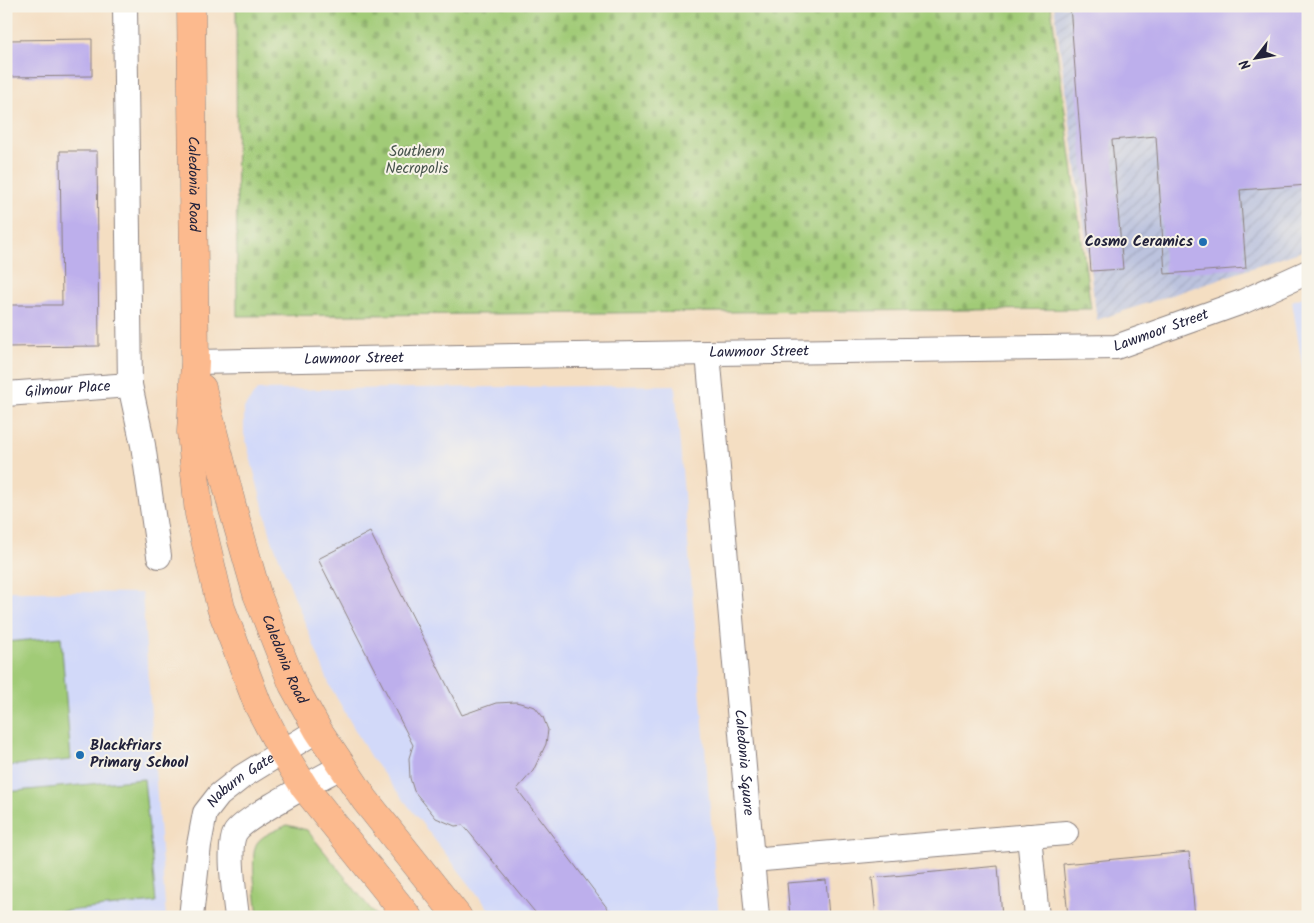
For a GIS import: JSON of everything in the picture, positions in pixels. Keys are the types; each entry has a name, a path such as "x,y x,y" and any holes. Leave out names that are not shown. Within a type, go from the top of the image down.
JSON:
{"main road":[{"name":"Caledonia Road","path":"191,6 195,362 191,432 199,514 221,608 258,705 304,788 408,917"},
{"name":"Caledonia Road","path":"195,362 257,594 293,685 318,730 371,807 458,917"}],"street":[{"path":"125,6 130,385 143,445 159,556"},
{"name":"Lawmoor Street","path":"195,362 1116,348 1242,302 1308,272"},
{"name":"Caledonia Square","path":"708,353 757,917"},
{"name":"Gilmour Place","path":"6,394 130,385"},
{"name":"Naburn Gate","path":"191,917 199,844 205,813 219,795 231,785 318,730"},
{"path":"237,917 232,854 235,833 248,820 342,766"},
{"path":"752,860 1066,833"},
{"path":"1029,836 1037,917"}],"shaded area":[{"path":"1054,6 1308,6 1308,249 1097,320"},
{"path":"1308,295 1308,403 1292,301"},
{"path":"675,385 719,917 495,917 371,758 330,686 272,540 244,434 244,408 257,390"},
{"name":"Blackfriars Primary School","path":"6,591 142,593 166,917 6,917"}],"green space":[{"name":"Southern Necropolis","path":"236,6 1051,6 1091,309 237,316"},
{"path":"61,637 71,760 6,766 6,642"},
{"path":"144,779 156,902 6,917 6,792"},
{"path":"287,825 307,830 377,917 258,917 255,890 255,849 257,843 263,837"}],"building":[{"path":"1070,6 1308,6 1308,185 1240,190 1246,268 1165,274 1156,136 1112,140 1123,269 1091,271"},
{"path":"92,39 92,76 6,77 6,40"},
{"path":"60,151 97,151 99,346 6,347 6,305 62,305"},
{"path":"370,532 462,715 496,703 516,702 535,707 543,717 548,730 546,744 533,771 517,789 614,917 539,917 463,825 455,826 436,818 414,791 410,778 409,758 413,745 318,559"},
{"path":"1189,852 1195,917 1068,917 1063,864"},
{"path":"998,866 1002,917 876,917 872,878"},
{"path":"826,880 829,917 790,917 787,883"}],"place":[{"name":"Cosmo Ceramics","path":"1203,242"},
{"name":"Blackfriars Primary School","path":"80,755"}]}
